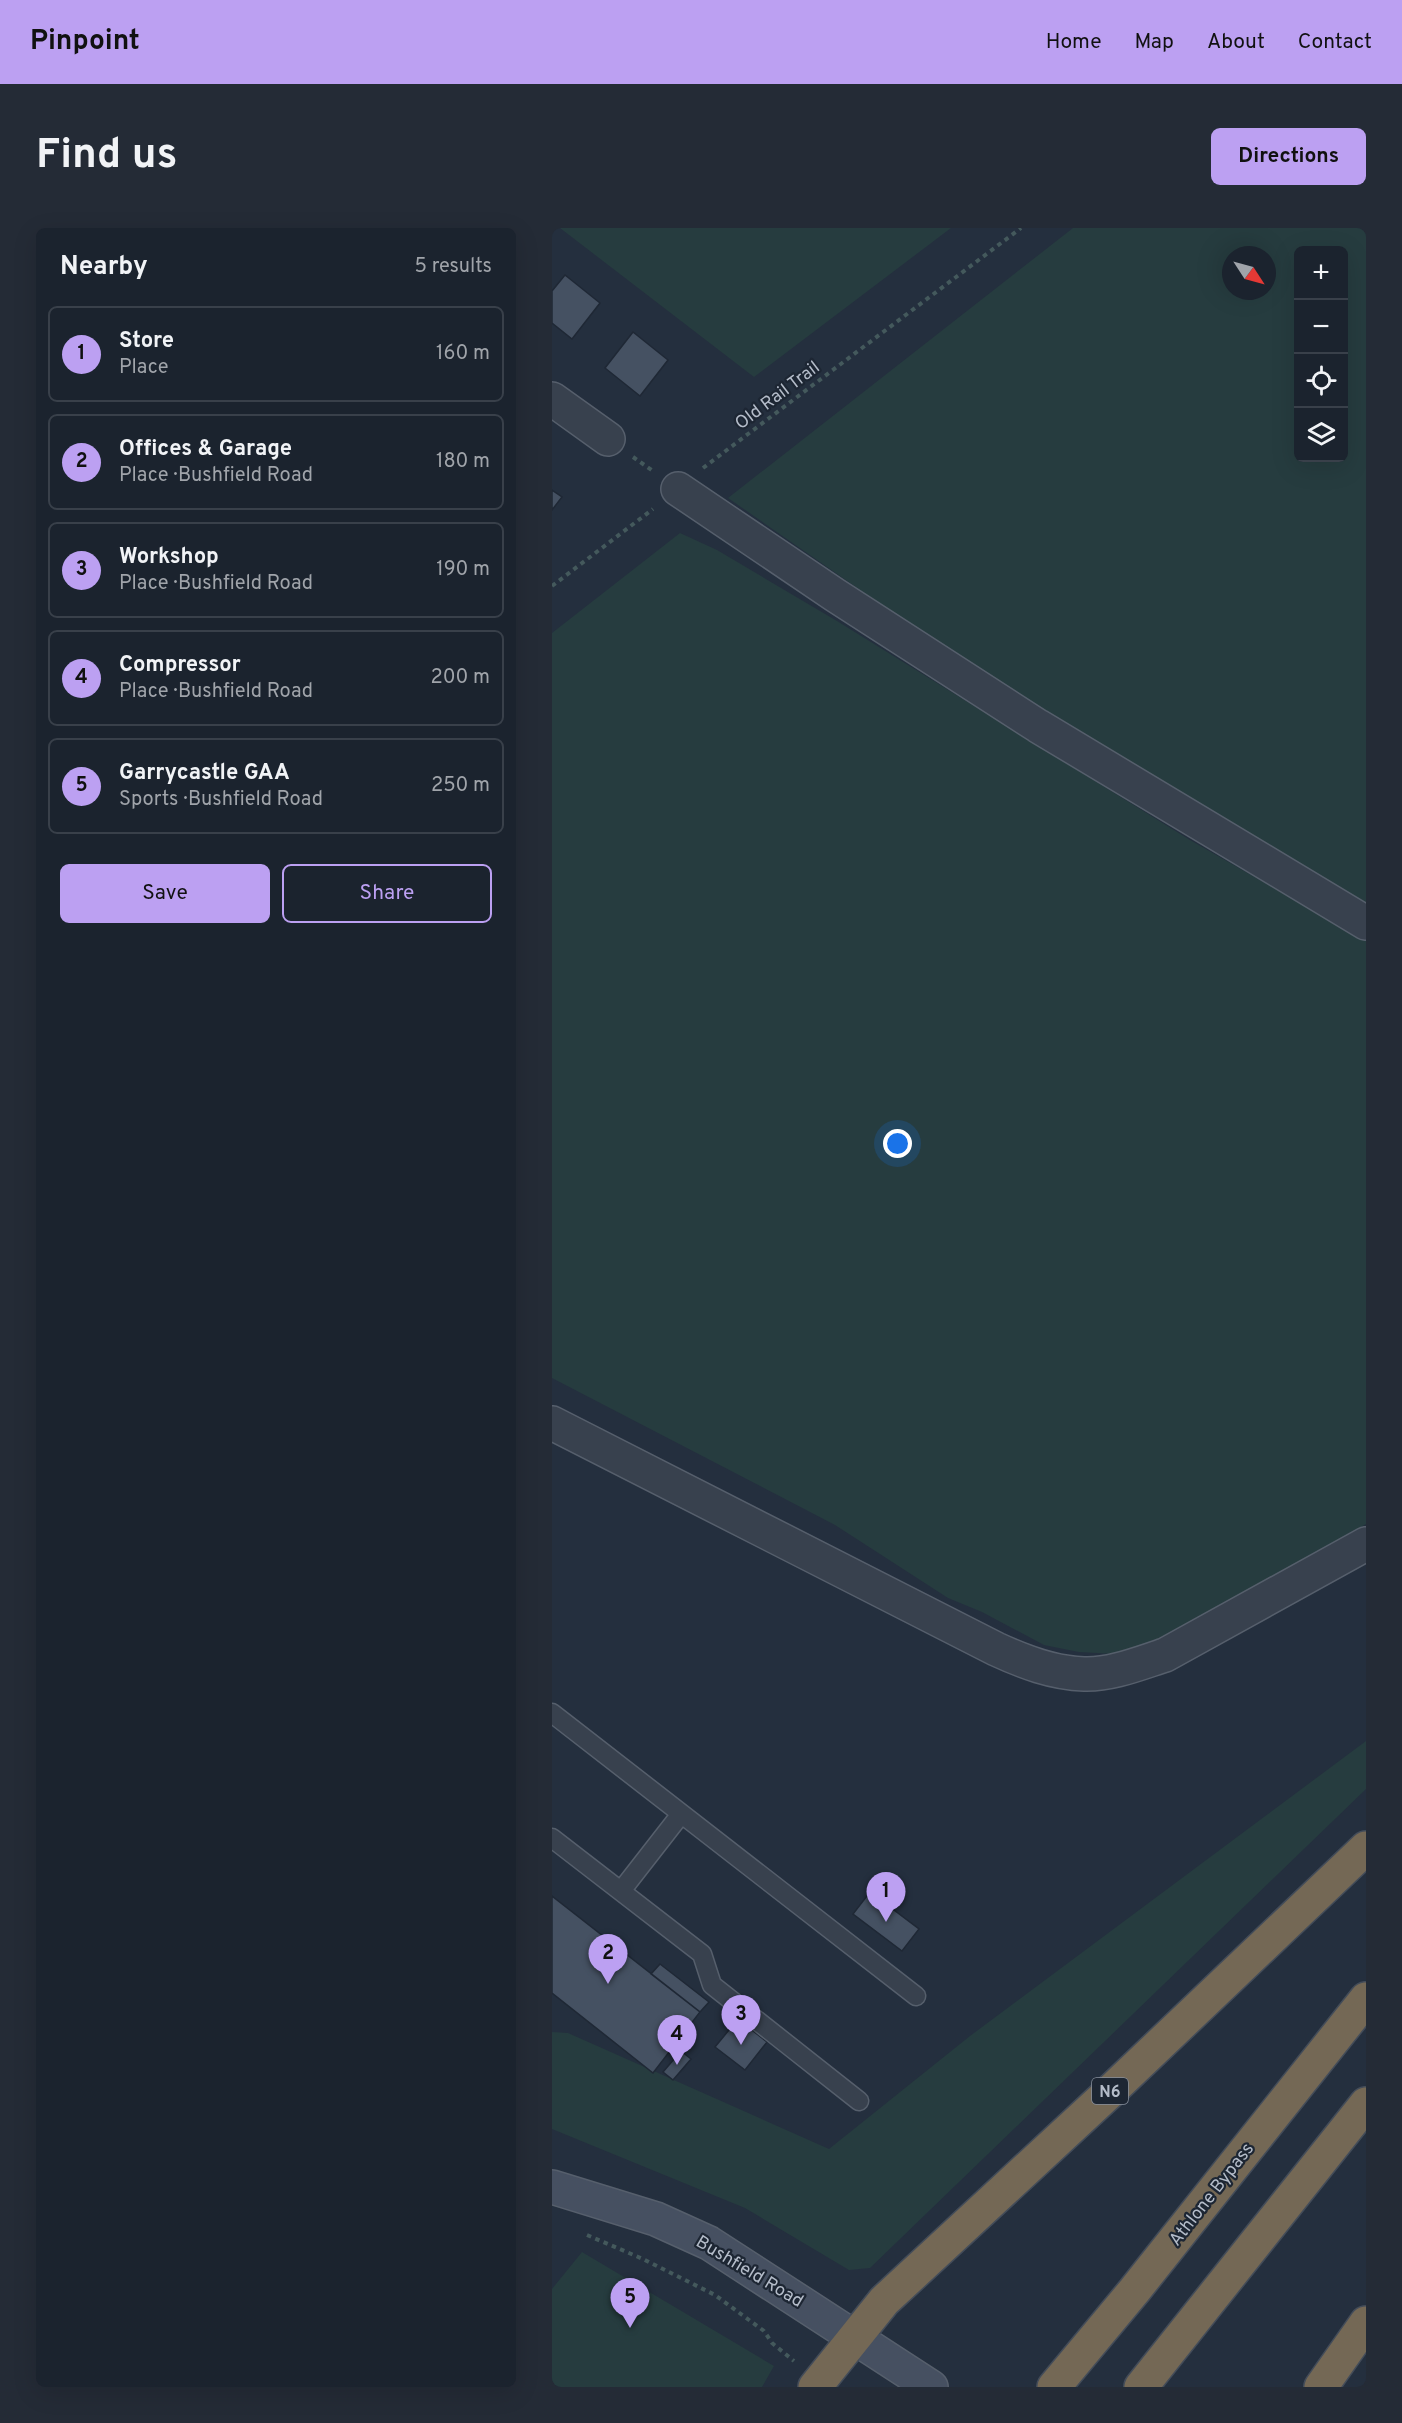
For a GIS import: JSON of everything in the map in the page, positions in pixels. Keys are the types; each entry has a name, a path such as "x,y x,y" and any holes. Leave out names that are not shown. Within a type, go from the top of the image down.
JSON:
{"highway":[{"name":"N6","path":"817,2384 884,2301 1123,2079 1366,1848"},
{"name":"Athlone Bypass","path":"1054,2387 1141,2282 1366,1999"},
{"path":"1141,2387 1366,2104"},
{"path":"1321,2387 1366,2324"}],"main road":[{"name":"Bushfield Road","path":"552,2187 656,2219 709,2243 856,2336 922,2381"}],"street":[{"path":"552,399 608,439"},
{"path":"678,489 835,595 1038,726 1366,923"},
{"path":"552,1422 996,1649 1025,1662 1084,1674 1134,1665 1165,1654 1366,1544"}],"lane":[{"path":"552,1713 916,1996"},
{"path":"621,1891 681,1814"},
{"path":"552,1838 702,1954 712,1985 859,2101"}],"path":[{"name":"Old Rail Trail","path":"552,586 741,438 1021,228"},
{"path":"608,439 678,489"},
{"path":"582,2233 643,2259 714,2295 764,2331 772,2343 817,2384"}],"green space":[{"path":"560,228 951,228 754,377"},
{"path":"1073,228 1366,228 1366,907 1171,790 945,649 728,498"},
{"path":"680,533 717,550 837,621 1190,840 1366,941 1366,1524 1156,1642 1114,1654 1079,1652 1044,1645 982,1612 948,1598 835,1525 552,1378 552,633"},
{"path":"1366,1741 1366,1789 870,2268 849,2270 745,2208 552,2129 552,2032 568,2033 829,2149 970,2036"},
{"path":"582,2252 774,2366 762,2387 552,2387 552,2289"}],"building":[{"path":"565,275 600,303 572,339 552,323 552,291"},
{"path":"633,332 668,360 640,396 605,368"},
{"path":"552,490 562,497 552,510"},
{"path":"870,1892 919,1929 902,1951 853,1914"},
{"path":"552,1896 700,2012 653,2073 552,1993"},
{"path":"660,1964 709,2002 700,2012 651,1974"},
{"path":"738,2019 767,2042 745,2070 715,2047"},
{"path":"681,2051 691,2059 673,2080 663,2072"}],"place":[{"name":"Store","path":"886,1922"},
{"name":"Offices & Garage","path":"608,1984"},
{"name":"Workshop","path":"741,2045"},
{"name":"Compressor","path":"677,2065"},
{"name":"Garrycastle GAA","path":"630,2328"}]}
